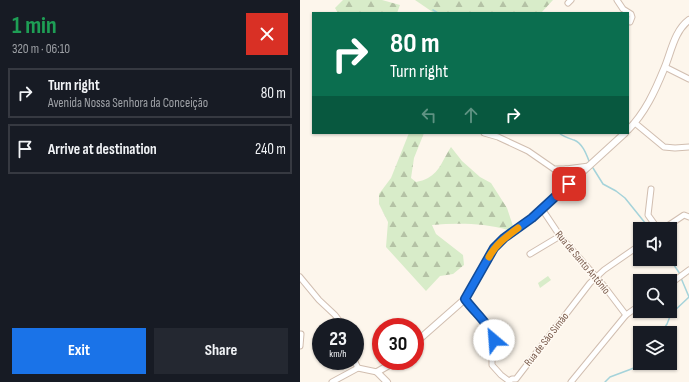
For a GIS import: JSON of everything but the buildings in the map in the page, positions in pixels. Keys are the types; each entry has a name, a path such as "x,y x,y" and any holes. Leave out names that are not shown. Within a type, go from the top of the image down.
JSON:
{"street":[{"path":"617,0 628,12"},
{"path":"629,12 632,17 630,22"},
{"path":"629,129 644,111 665,67 672,45 683,25 689,20"},
{"path":"665,67 689,79"},
{"path":"635,123 664,146 675,148 689,146"},
{"path":"488,134 498,137 528,151 554,169 589,166"},
{"path":"424,335 465,299 494,248 504,238 542,209 624,134"},
{"path":"566,169 569,184"},
{"path":"651,189 648,215 653,222"},
{"name":"Rua de Santo António","path":"542,209 560,236 597,277 626,315"},
{"path":"674,222 684,215 689,217"},
{"path":"530,254 560,236"},
{"name":"Rua de São Simão","path":"465,299 492,332 495,346 492,365 509,381 516,379 590,283 604,270 633,250"},
{"path":"677,279 687,273"},
{"path":"300,277 319,300 337,318"},
{"path":"571,382 626,315 633,310"},
{"path":"300,346 301,334"},
{"path":"364,369 377,372 387,382"},
{"path":"332,382 354,370"}],"green space":[{"path":"343,0 382,0 400,5 397,12 337,12 335,8"},
{"path":"415,0 553,0 542,12 433,12"},
{"path":"409,134 424,134 414,158 411,178 416,182 425,179 436,172 451,147 462,161 480,177 491,183 507,208 513,226 508,230 470,224 432,225 436,234 463,255 464,265 453,274 440,276 426,291 386,247 388,222 379,204 379,194 391,178"},
{"path":"548,276 551,280 540,288 538,283"}],"waterway":[{"path":"561,134 577,141 585,152 589,161"},
{"path":"593,168 603,184 625,198 644,222"},
{"path":"675,266 680,274"},
{"path":"666,326 671,314 689,297 681,278"},
{"path":"605,382 610,377 633,368"}],"slow traffic":[{"path":"489,257 494,248 504,238 518,228"}],"route":[{"path":"494,340 492,332 487,324 465,299 494,248 504,238 532,218 569,184"}]}
